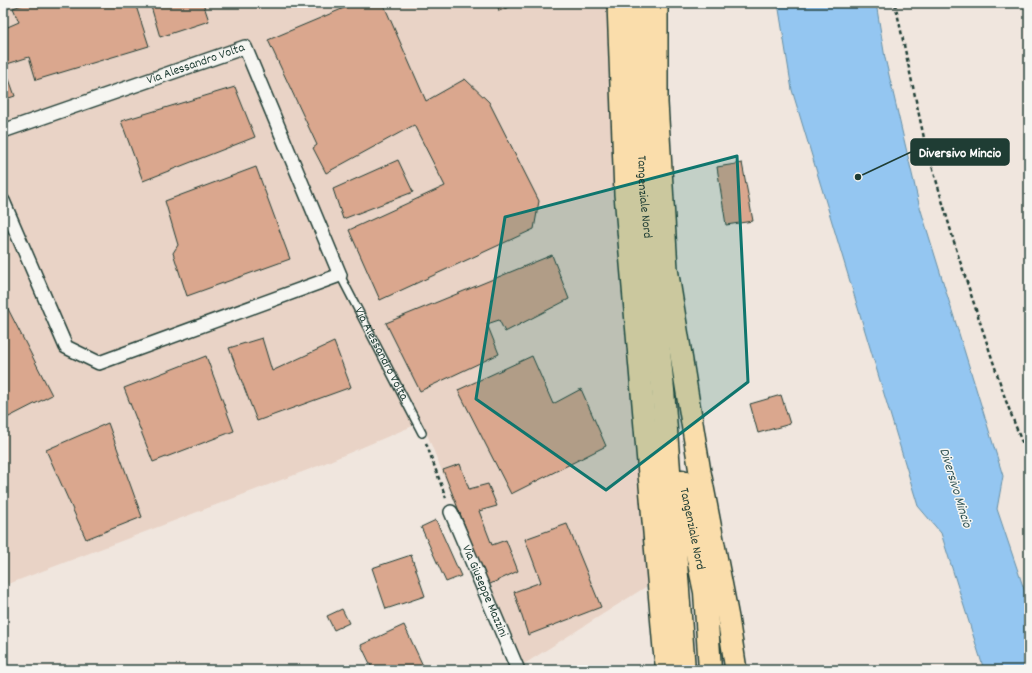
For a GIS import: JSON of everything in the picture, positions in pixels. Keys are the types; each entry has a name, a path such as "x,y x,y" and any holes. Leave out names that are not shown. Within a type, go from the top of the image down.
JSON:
{"highway":[{"name":"Tangenziale Nord","path":"638,3 642,187 663,390 684,670"},
{"name":"Tangenziale Nord","path":"663,390 705,592 710,670"}],"main road":[{"path":"618,3 625,194 667,670"},
{"path":"657,3 657,103 667,269 700,472 728,618 736,670"}],"street":[{"name":"Via Alessandro Volta","path":"3,131 245,47 340,275"},
{"path":"3,201 66,347 99,363 340,275"},
{"name":"Via Giuseppe Mazzini","path":"451,512 518,670"}],"lane":[{"name":"Via Alessandro Volta","path":"340,275 422,433"}],"path":[{"path":"895,3 924,138 957,252 1006,401 1021,440 1029,454"},
{"path":"422,433 451,512"}],"highlighted area":[{"path":"737,156 748,382 606,490 476,399 505,217"}],"shaded area":[{"path":"3,3 608,3 655,581 521,666 422,422 318,466 3,586"}],"water":[{"path":"778,3 876,3 885,58 919,204 1003,476 997,509 1029,604 1029,670 984,670 941,533 918,506 792,90"}],"building":[{"path":"28,3 135,3 149,46 36,80 29,57 4,65 15,96 3,100 3,29 19,22 13,8"},
{"path":"150,3 203,3 209,21 160,37"},
{"path":"356,3 383,3 426,101 465,79 489,102 539,201 534,229 380,300 349,230 445,186 414,125 326,173 313,148 317,145 268,40"},
{"path":"497,3 519,3 499,11"},
{"path":"235,87 255,137 143,181 121,121"},
{"path":"398,160 413,192 343,219 333,189"},
{"path":"742,163 753,221 726,225 717,167"},
{"path":"256,167 290,259 187,296 173,253 178,245 165,201"},
{"path":"552,255 569,299 505,332 499,320 487,324 499,354 420,391 386,323"},
{"path":"4,301 52,395 3,420 3,302"},
{"path":"262,338 272,371 334,342 351,387 257,421 229,348"},
{"path":"206,356 234,431 153,462 124,388"},
{"path":"532,356 553,404 581,389 606,446 511,494 458,390"},
{"path":"781,395 790,424 758,433 750,404"},
{"path":"108,423 142,517 86,539 46,450"},
{"path":"460,464 469,489 488,484 497,506 479,511 492,545 506,540 518,571 488,585 443,470"},
{"path":"436,520 461,576 446,582 421,527"},
{"path":"567,524 601,607 528,635 514,592 541,582 525,539"},
{"path":"411,555 425,596 386,609 372,568"},
{"path":"342,609 349,623 334,630 327,616"},
{"path":"404,625 425,670 373,670 361,645"}],"place":[{"name":"Diversivo Mincio","path":"858,177"}]}
